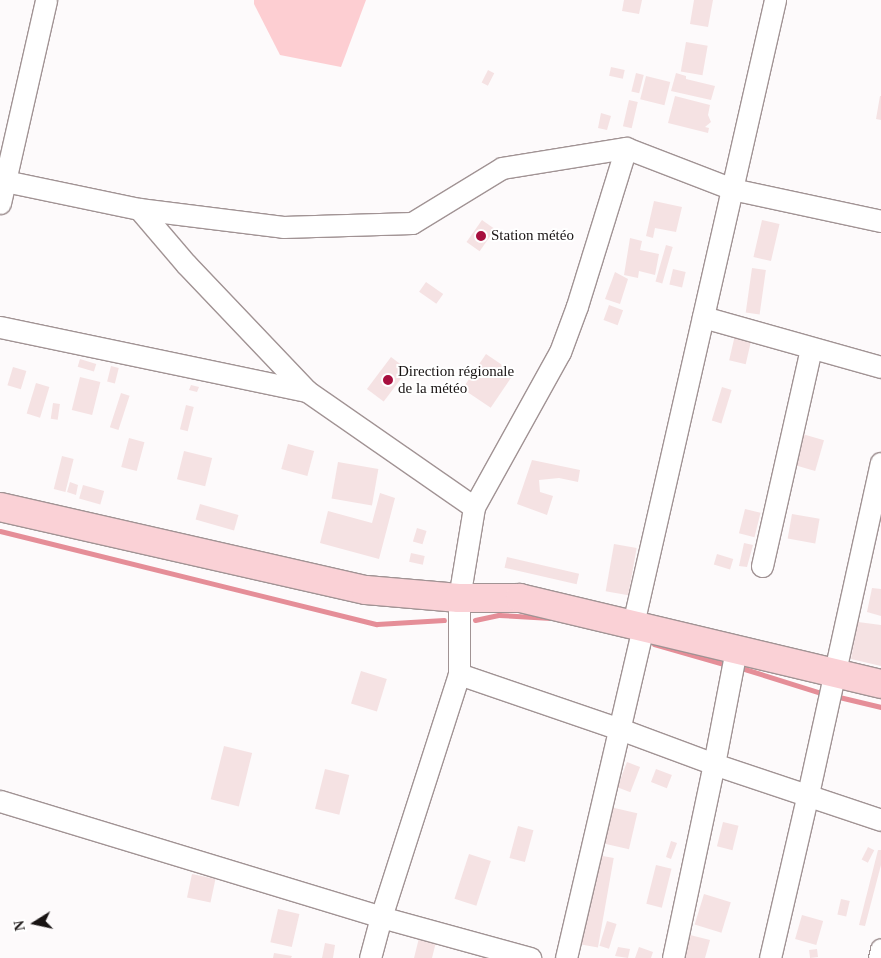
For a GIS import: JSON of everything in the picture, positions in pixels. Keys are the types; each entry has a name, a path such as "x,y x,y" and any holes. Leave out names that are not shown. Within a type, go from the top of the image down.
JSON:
{"main road":[{"path":"0,507 366,590 459,598 520,598 881,684"}],"street":[{"path":"0,203 46,0"},
{"path":"566,958 620,729 638,625 703,317 775,0"},
{"path":"5,181 140,209 283,227 412,223 502,168 626,148 732,189 881,221"},
{"path":"370,958 380,917 459,674 459,598 474,507 560,352 577,306 626,148"},
{"path":"140,209 186,264 307,391 474,507"},
{"path":"703,317 881,367"},
{"path":"0,327 307,391"},
{"path":"762,566 811,348"},
{"path":"770,958 881,463"},
{"path":"672,958 714,764 736,650"},
{"path":"459,674 620,729 714,764 881,820"},
{"path":"0,801 380,917 530,958"},
{"path":"879,958 881,949"}],"shaded area":[{"path":"254,0 366,0 341,67 280,55 254,4"}],"building":[{"path":"624,0 642,0 639,14 622,11"},
{"path":"694,0 713,0 708,27 690,24"},
{"path":"686,42 708,46 702,75 681,72"},
{"path":"611,67 625,70 623,79 609,76"},
{"path":"488,70 494,73 488,86 482,82"},
{"path":"636,73 644,75 639,93 631,91"},
{"path":"676,73 686,76 686,79 715,86 711,100 671,91"},
{"path":"646,76 670,82 664,105 640,99"},
{"path":"675,96 710,105 708,115 711,122 705,127 709,128 708,133 668,123"},
{"path":"881,96 881,120 876,119"},
{"path":"629,100 638,102 632,128 623,126"},
{"path":"601,113 611,116 607,130 598,128"},
{"path":"654,201 682,207 676,232 655,228 653,238 646,236"},
{"name":"Station météo","path":"482,220 495,229 480,251 467,242"},
{"path":"762,220 780,224 771,261 753,257"},
{"path":"630,238 642,241 640,250 659,254 655,275 639,271 638,278 624,275"},
{"path":"666,245 673,247 662,283 656,282"},
{"path":"752,268 766,270 760,315 746,313"},
{"path":"673,269 686,272 682,288 669,285"},
{"path":"615,272 628,279 620,304 605,299"},
{"path":"426,282 443,294 436,304 419,292"},
{"path":"609,305 623,310 618,325 604,320"},
{"path":"735,335 752,339 746,364 729,360"},
{"path":"486,354 514,373 491,408 463,389"},
{"name":"Direction régionale de la météo","path":"391,357 408,370 384,402 367,389"},
{"path":"80,359 96,364 94,372 78,367"},
{"path":"111,366 119,368 115,383 107,382"},
{"path":"13,367 26,371 21,389 7,385"},
{"path":"80,377 100,382 92,415 72,410"},
{"path":"36,383 49,387 40,418 27,414"},
{"path":"191,385 199,387 197,392 189,390"},
{"path":"722,387 732,390 721,423 712,420"},
{"path":"121,393 130,396 118,430 110,427"},
{"path":"53,403 60,404 58,420 51,419"},
{"path":"186,405 194,407 188,431 180,429"},
{"path":"799,433 824,440 815,471 790,464"},
{"path":"129,438 144,442 137,471 121,467"},
{"path":"288,444 314,451 307,476 281,469"},
{"path":"184,451 212,458 205,486 177,479"},
{"path":"62,456 74,459 65,492 54,489"},
{"path":"532,460 580,470 578,482 559,478 539,480 540,492 553,496 547,515 517,504"},
{"path":"338,462 378,469 372,506 332,498"},
{"path":"70,482 78,485 76,495 67,492"},
{"path":"83,485 104,491 100,505 79,498"},
{"path":"380,493 395,498 379,559 320,543 328,511 372,523"},
{"path":"200,504 238,515 234,530 196,519"},
{"path":"745,509 761,513 754,537 739,533"},
{"path":"792,514 820,519 815,543 788,539"},
{"path":"417,528 427,531 422,544 413,541"},
{"path":"744,543 753,545 747,567 739,566"},
{"path":"614,544 637,548 628,595 606,591"},
{"path":"411,553 425,556 423,565 409,562"},
{"path":"717,554 733,559 730,569 714,565"},
{"path":"507,557 579,574 577,584 505,568"},
{"path":"872,588 881,589 881,616 867,612"},
{"path":"858,622 881,625 881,666 851,659"},
{"path":"361,671 387,679 377,711 351,704"},
{"path":"224,746 252,753 239,806 211,799"},
{"path":"627,762 640,767 630,792 617,787"},
{"path":"325,769 349,775 339,815 315,809"},
{"path":"656,769 672,775 667,788 651,782"},
{"path":"610,807 637,813 629,849 602,843"},
{"path":"723,822 739,826 732,850 717,846"},
{"path":"518,826 533,830 525,862 509,858"},
{"path":"671,841 677,843 671,859 666,857"},
{"path":"868,847 874,850 868,863 862,859"},
{"path":"878,850 881,850 881,865 865,926 859,925"},
{"path":"469,854 491,861 476,906 454,899"},
{"path":"597,855 614,858 598,948 581,945"},
{"path":"656,865 672,869 662,908 646,904"},
{"path":"192,874 215,879 210,902 187,897"},
{"path":"704,894 731,902 721,933 695,925"},
{"path":"841,899 850,901 846,917 837,915"},
{"path":"278,909 299,914 292,947 270,942"},
{"path":"802,915 823,921 816,945 795,939"},
{"path":"607,921 617,924 609,949 599,946"},
{"path":"690,935 710,940 705,958 684,958"},
{"path":"419,938 436,942 432,958 414,958"},
{"path":"325,943 335,945 333,958 322,958"},
{"path":"618,947 630,949 628,958 615,956"},
{"path":"639,947 653,952 651,958 635,958"},
{"path":"817,949 818,957 810,958 809,950"},
{"path":"274,953 292,956 291,958 273,958"}],"waterway":[{"path":"0,531 377,624 444,620"},
{"path":"475,620 499,615 551,618"},
{"path":"654,644 720,663"},
{"path":"738,667 818,692"},
{"path":"839,697 881,707"}],"place":[{"name":"Station météo","path":"481,236"},
{"name":"Direction régionale de la météo","path":"388,380"}]}
